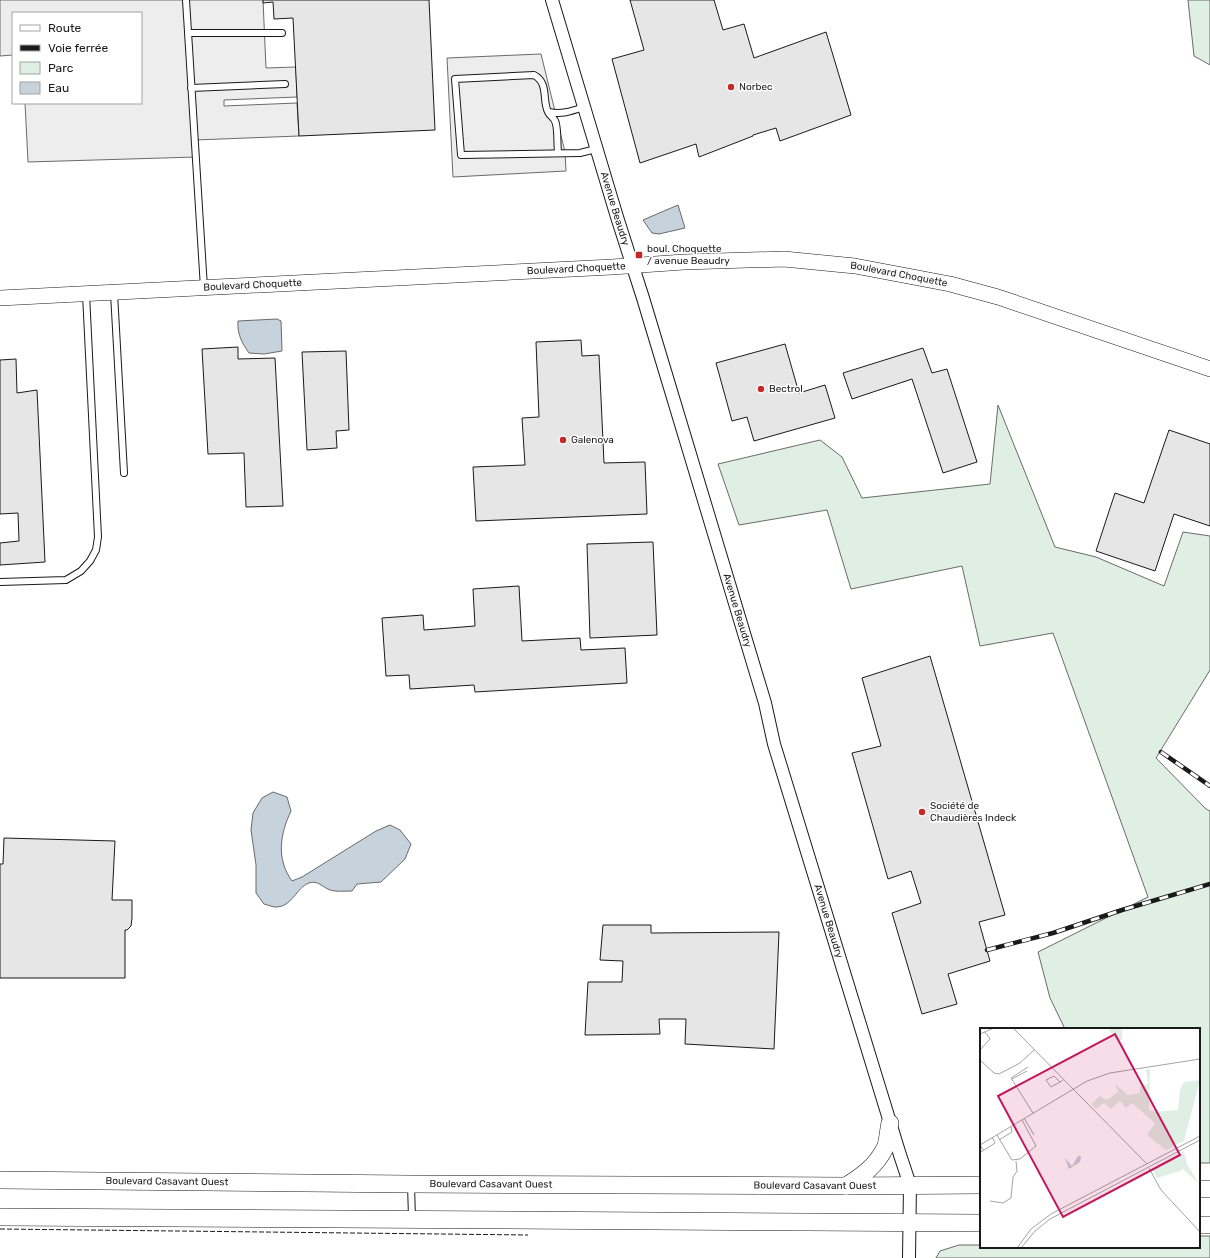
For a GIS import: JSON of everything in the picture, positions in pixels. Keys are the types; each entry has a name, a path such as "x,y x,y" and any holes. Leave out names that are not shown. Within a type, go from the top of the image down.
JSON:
{"main road":[{"path":"846,1186 869,1171 882,1153 886,1147 890,1123"},
{"name":"Boulevard Casavant Ouest","path":"0,1180 410,1184 846,1186 980,1185"},
{"path":"1200,1188 1210,1189"},
{"path":"0,1217 980,1223"},
{"path":"1200,1224 1210,1225"}],"street":[{"name":"Avenue Beaudry","path":"552,0 765,703 774,744 910,1185 909,1258"},
{"name":"Boulevard Choquette","path":"0,298 684,262 784,260 854,266 950,284 998,297 1210,369"}],"lane":[{"path":"186,0 204,288"},
{"path":"188,33 282,33"},
{"path":"558,152 554,117 548,112 543,85 539,77 534,75 455,79 461,155 580,152 596,149"},
{"path":"191,88 285,84"},
{"path":"548,112 563,114 584,107"},
{"path":"114,293 124,473"},
{"path":"0,582 66,580 81,571 90,561 96,550 98,538 86,294"},
{"path":"410,1184 412,1219"}],"green space":[{"path":"1188,0 1210,0 1210,65 1194,56"},
{"path":"998,405 1055,547 1096,557 1164,586 1183,532 1210,536 1210,670 1156,758 1206,809 1210,811 1210,1163 1200,1163 1200,1028 1065,1028 1050,998 1038,952 1148,897 1053,633 980,646 962,566 851,589 827,510 739,525 718,464 820,440 842,457 862,498 990,484"},
{"path":"1200,1236 1210,1236 1210,1258 936,1258 940,1251 959,1245 980,1245 980,1248 1200,1248"}],"shaded area":[{"path":"0,0 263,0 266,68 296,67 297,97 224,100 224,106 297,103 299,136 195,140 196,157 28,162 25,104 142,104 142,12 12,12 12,55 0,56"},
{"path":"541,54 565,152 566,171 453,177 447,58"}],"water":[{"path":"678,205 685,228 659,234 652,233 643,220"},
{"path":"277,319 281,321 282,351 264,354 249,353 240,338 238,321"},
{"path":"273,792 287,797 291,811 284,829 281,846 284,864 292,881 302,877 376,831 390,825 400,830 411,844 405,859 381,882 357,884 352,891 335,891 312,882 305,885 286,904 274,907 264,904 256,893 256,865 251,830 253,813 262,798"}],"building":[{"path":"263,0 429,0 435,130 299,136 293,18 274,19 273,2 263,3"},
{"name":"Norbec","path":"630,0 714,0 723,30 744,24 754,58 826,32 851,115 780,141 776,128 753,135 699,157 696,144 640,163 612,59 644,50"},
{"name":"Galenova","path":"581,340 582,356 599,355 604,463 645,462 647,514 476,521 473,467 525,465 522,418 539,417 536,342"},
{"name":"Bectrol","path":"785,344 799,393 825,385 835,418 754,441 747,417 732,421 716,363"},
{"path":"238,347 238,359 275,358 283,506 246,507 244,453 208,454 202,349"},
{"path":"923,348 932,373 947,369 977,462 943,473 912,379 852,399 843,373"},
{"path":"346,351 349,430 336,431 337,448 307,450 302,352"},
{"path":"16,359 17,393 37,390 45,562 0,565 0,543 19,541 18,513 0,514 0,360"},
{"path":"1169,430 1210,444 1210,526 1174,514 1155,571 1096,551 1115,493 1144,503"},
{"path":"653,542 657,635 590,638 587,544"},
{"path":"519,586 522,641 580,638 581,650 625,648 627,683 475,692 474,685 410,689 409,675 386,676 382,618 423,615 424,630 475,626 473,589"},
{"name":"Société de Chaudières Indeck","path":"930,656 1005,915 979,922 990,961 948,974 957,1004 922,1014 892,913 921,903 911,871 888,879 852,753 881,746 862,678"},
{"path":"4,838 115,841 112,900 132,900 131,926 125,930 125,978 0,978 0,864 3,864"},
{"path":"603,925 651,925 651,933 779,932 774,1049 685,1044 686,1019 659,1019 660,1034 585,1035 588,982 622,982 623,961 600,960"}],"railway":[{"path":"1161,752 1210,786"},
{"path":"987,950 1053,933 1122,910 1210,884"}],"fence":[{"path":"0,1229 528,1235"}],"place":[{"name":"Norbec","path":"731,87"},
{"name":"boul. Choquette / avenue Beaudry","path":"639,255"},
{"name":"Bectrol","path":"761,389"},
{"name":"Galenova","path":"563,440"},
{"name":"Société de Chaudières Indeck","path":"922,812"}]}
